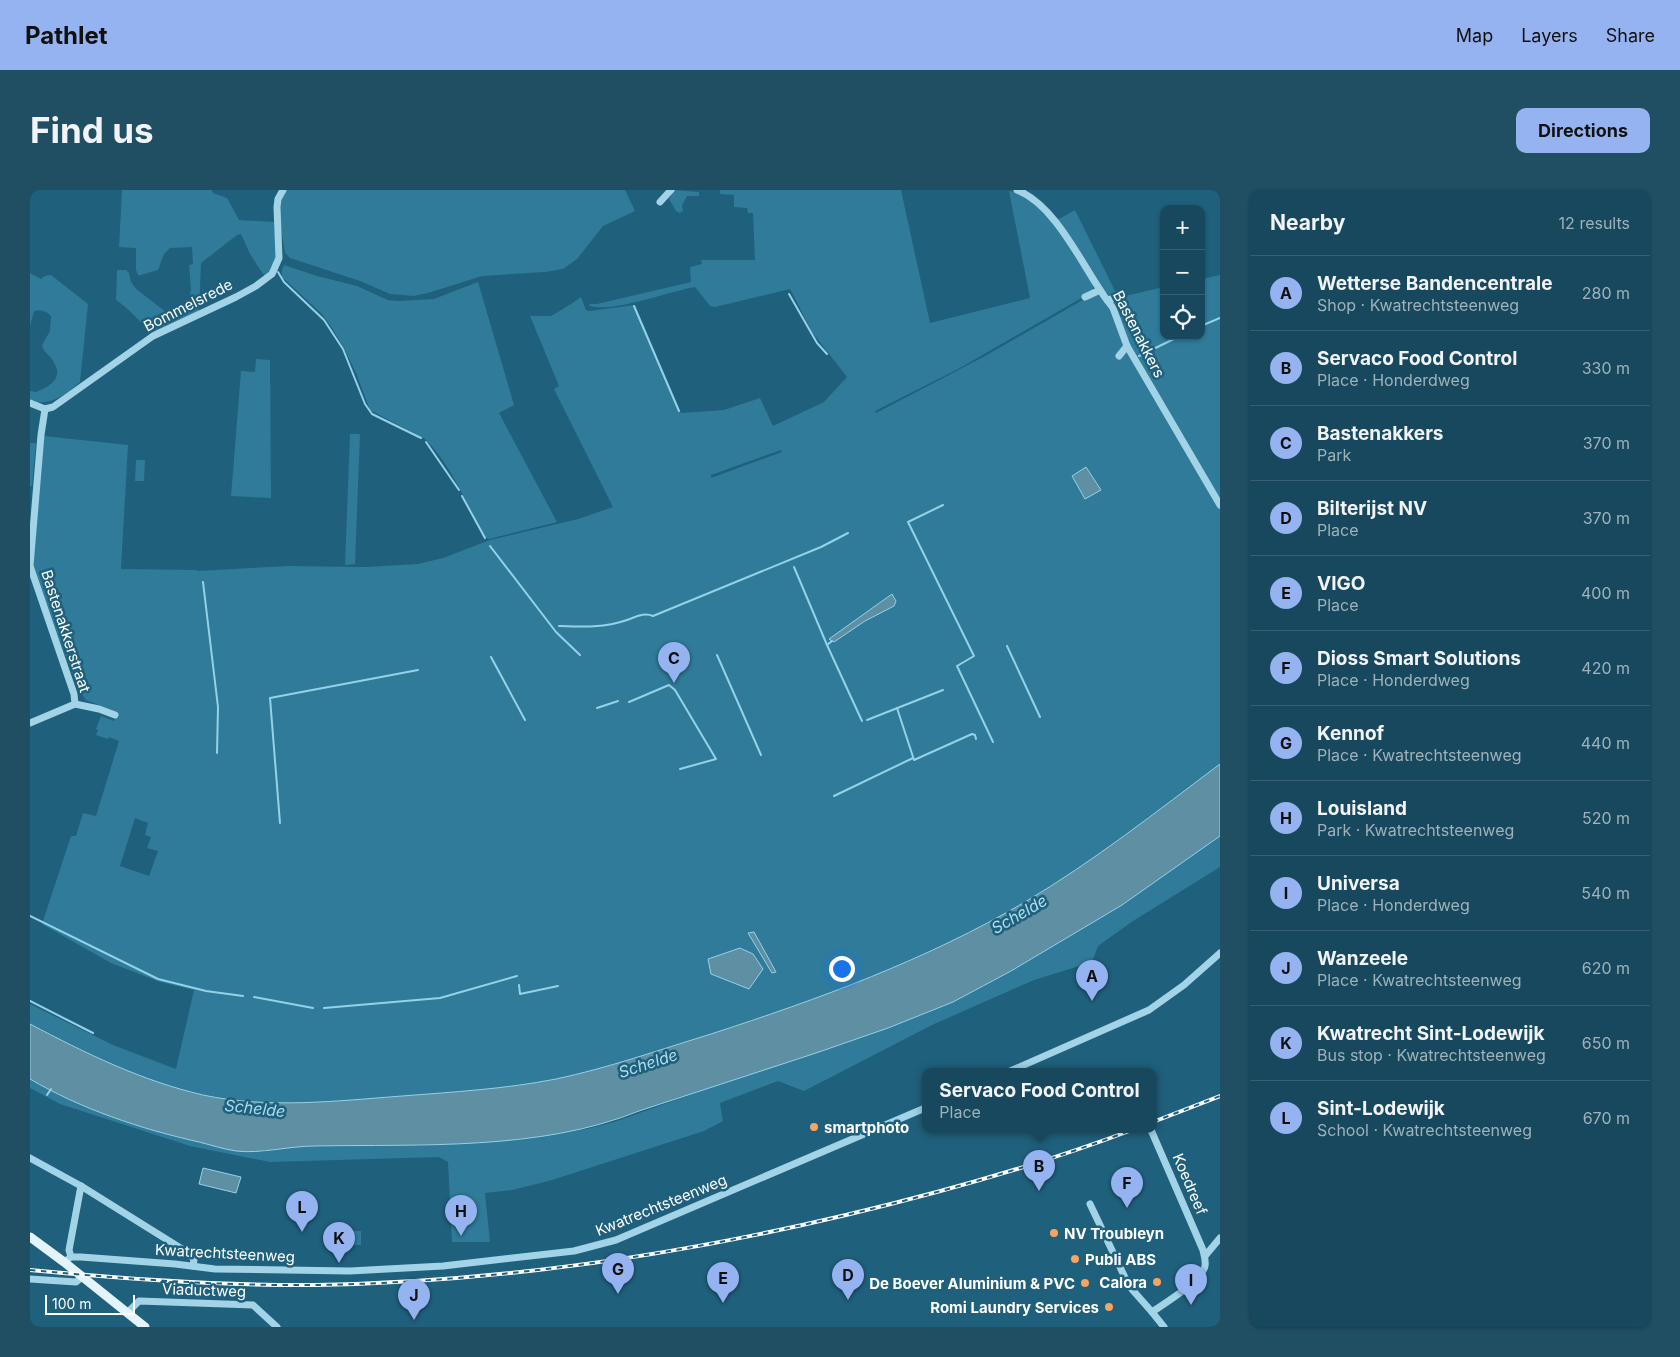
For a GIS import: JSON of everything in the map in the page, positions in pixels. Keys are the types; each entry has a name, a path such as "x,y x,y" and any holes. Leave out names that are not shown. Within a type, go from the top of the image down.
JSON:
{"main road":[{"path":"30,1237 68,1259 82,1277 145,1327"}],"street":[{"name":"Bommelsrede","path":"45,410 53,407 163,331 236,297 272,274 279,258 277,208 278,200 283,190"},
{"path":"660,202 671,190"},
{"name":"Bastenakkers","path":"1017,190 1027,194 1056,222 1108,300 1127,346 1220,505"},
{"path":"1086,297 1100,290"},
{"path":"1108,300 1119,298"},
{"path":"1119,356 1127,346"},
{"path":"30,403 45,410 40,445 30,567"},
{"name":"Bastenakkerstraat","path":"30,567 74,694 73,706 99,709 115,715"},
{"path":"30,722 73,706"},
{"path":"1017,1068 1148,1010 1184,985 1220,953"},
{"name":"Kwatrechtsteenweg","path":"68,1259 193,1266 215,1270 300,1271 410,1268 586,1249 616,1240 922,1109"},
{"name":"Koedreef","path":"1152,1133 1204,1253"},
{"path":"30,1158 81,1186 190,1254 194,1260 193,1266"},
{"path":"68,1259 81,1186"},
{"path":"1090,1204 1129,1286 1152,1312 1161,1326"},
{"path":"1152,1312 1197,1278 1205,1267 1204,1253 1220,1238"},
{"path":"30,1279 76,1282 82,1277"},
{"name":"Viaductweg","path":"127,1313 139,1301 253,1305 276,1327"}],"shaded area":[{"path":"122,190 212,190 213,193 227,198 239,220 275,222 278,251 275,264 266,276 263,274 250,254 241,234 237,235 201,263 199,312 150,335 135,316 116,300 117,270 126,270 136,289 166,312 176,311 187,305 191,290 189,265 193,264 192,247 170,248 164,254 158,270 138,275 136,270 136,248 119,247"},
{"path":"285,190 625,190 635,211 603,226 577,259 563,269 482,276 414,296 390,294 360,281 290,258 285,253 280,221 280,205"},
{"path":"674,190 699,192 699,196 687,196 682,205 683,211 680,213 676,211 669,199"},
{"path":"720,190 901,190 930,323 1030,298 1009,191 1021,195 1034,203 1058,229 1068,244 1094,285 1092,292 960,368 875,411 876,413 985,356 1100,290 1108,300 1160,288 1160,340 1205,340 1205,278 1220,275 1220,764 1124,836 1051,887 949,942 871,977 792,1007 595,1070 556,1079 479,1090 327,1102 252,1102 203,1095 158,1082 114,1066 30,1024 30,1004 113,1045 176,1069 194,990 160,982 111,963 42,924 71,836 76,836 83,813 96,816 119,741 96,735 98,730 96,729 101,716 114,721 116,714 86,700 77,687 33,567 44,436 128,445 121,569 197,571 288,566 365,567 418,564 443,558 490,540 578,519 613,507 554,389 559,386 530,316 551,316 581,297 586,310 589,311 635,305 681,413 724,410 760,398 773,426 824,402 847,377 812,332 790,289 715,307 710,306 695,287 613,307 590,306 589,304 597,304 691,282 690,267 702,264 701,260 755,260 753,213 748,213 747,208 734,207 734,195 720,194","holes":["781,450 782,452 711,478 711,475","135,818 148,823 145,835 151,837 147,848 158,851 149,876 120,866"]},
{"path":"1075,210 1117,295 1111,296 1104,291 1057,220"},
{"path":"284,265 357,286 388,300 398,301 434,299 478,282 514,405 499,413 557,522 489,539 485,537 451,473 435,449 425,439 370,410 344,348 322,314 282,277"},
{"path":"30,273 41,279 51,275 88,304 80,382 63,395 44,402 30,400 30,391 36,392 52,383 57,375 57,370 42,345 50,331 51,316 44,311 34,311 30,326"},
{"path":"256,359 270,360 271,498 231,496 241,371 255,372"},
{"path":"350,434 360,434 355,564 345,565"},
{"path":"30,443 36,443 32,486 30,486"},
{"path":"136,460 145,460 144,481 135,481"},
{"path":"1220,836 1220,867 1133,921 1098,946 1092,962 1034,980 932,1025 804,1091 778,1081 720,1103 723,1121 704,1131 549,1181 512,1190 485,1193 490,1242 452,1242 448,1162 439,1157 270,1162 190,1146 60,1104 30,1088 30,1079 55,1093 262,1152 304,1146 434,1145 525,1139 586,1129 614,1122 757,1071 816,1053 888,1028 953,1002 1011,971 1122,905"},
{"path":"339,1231 361,1231 361,1245 339,1245"}],"water":[{"path":"1086,467 1101,490 1085,499 1072,476"},
{"path":"892,594 896,601 894,606 865,621 834,642 829,639"},
{"name":"Schelde","path":"1220,764 1220,836 1122,905 1011,971 953,1002 888,1028 601,1124 561,1133 479,1143 305,1146 246,1152 155,1131 112,1117 70,1100 30,1079 30,1024 93,1056 158,1082 203,1095 252,1102 327,1102 479,1090 556,1079 595,1070 792,1007 911,960 988,923 1076,870"},
{"path":"754,932 776,972 772,973 748,933"},
{"path":"740,948 753,954 763,969 749,989 711,974 708,959"},
{"path":"203,1168 241,1177 236,1193 199,1184"}],"waterway":[{"path":"278,272 284,282 324,320 343,349 365,404 372,414 421,438"},
{"path":"789,294 817,343 827,354"},
{"path":"634,306 679,411"},
{"path":"1205,324 1220,318"},
{"path":"1139,356 1172,340"},
{"path":"426,442 459,490"},
{"path":"462,496 485,538"},
{"path":"943,505 908,522 974,656 957,666 993,742"},
{"path":"559,626 602,626 643,615 653,616 821,547 848,533"},
{"path":"490,546 556,632 580,655"},
{"path":"794,567 862,721"},
{"path":"203,582 218,707 217,753"},
{"path":"827,645 832,641"},
{"path":"1007,646 1040,717"},
{"path":"717,655 761,755"},
{"path":"491,657 525,720"},
{"path":"280,823 270,698 418,670"},
{"path":"629,702 669,685 675,690 716,759 680,769"},
{"path":"867,720 943,690"},
{"path":"597,708 618,701"},
{"path":"897,708 914,760 972,734 975,735 976,739"},
{"path":"834,796 913,758"},
{"path":"30,916 158,979 206,991 243,996"},
{"path":"324,1008 440,998 517,976"},
{"path":"519,985 520,994 558,986"},
{"path":"254,997 313,1008"},
{"path":"30,1001 93,1033"},
{"path":"47,1095 51,1089"}],"railway":[{"path":"1157,1120 1220,1096"},
{"path":"30,1270 173,1281 317,1285 450,1279 583,1264 715,1243 846,1215 955,1187 1026,1166 1124,1133"}],"place":[{"name":"Bastenakkers","path":"674,683"},
{"name":"Wetterse Bandencentrale","path":"1092,1001"},
{"name":"smartphoto","path":"814,1127"},
{"name":"Servaco Food Control","path":"1039,1191"},
{"name":"Dioss Smart Solutions","path":"1127,1208"},
{"name":"Sint-Lodewijk","path":"302,1232"},
{"name":"NV Troubleyn","path":"1054,1233"},
{"name":"Louisland","path":"461,1236"},
{"name":"Publi ABS","path":"1075,1259"},
{"name":"Kwatrecht Sint-Lodewijk","path":"339,1263"},
{"name":"Calora","path":"1157,1282"},
{"name":"De Boever Aluminium & PVC","path":"1085,1283"},
{"name":"Kennof","path":"618,1294"},
{"name":"Bilterijst NV","path":"848,1300"},
{"name":"VIGO","path":"723,1303"},
{"name":"Universa","path":"1191,1305"},
{"name":"Romi Laundry Services","path":"1109,1307"},
{"name":"Wanzeele","path":"414,1320"}]}
